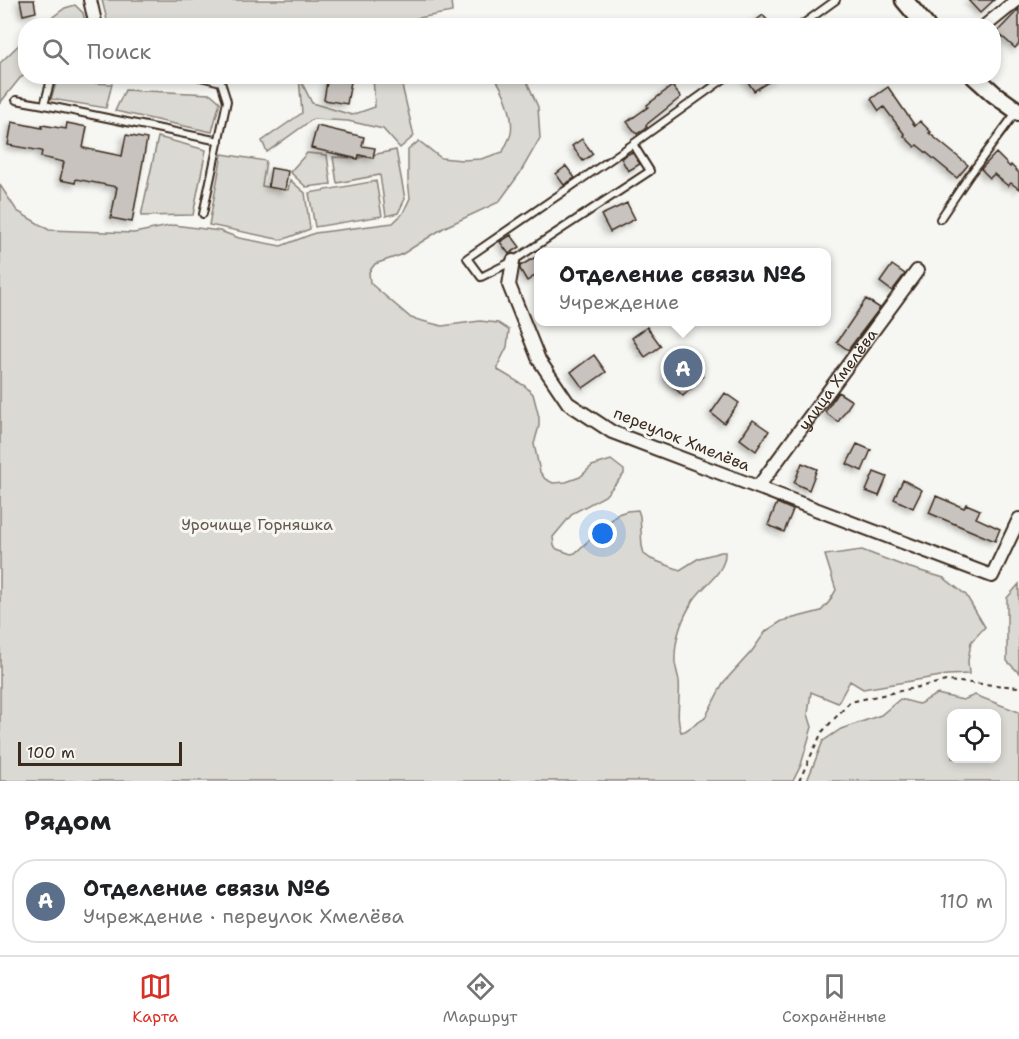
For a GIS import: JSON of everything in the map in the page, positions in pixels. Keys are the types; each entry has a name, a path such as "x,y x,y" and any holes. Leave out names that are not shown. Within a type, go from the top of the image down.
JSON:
{"main road":[{"path":"904,0 919,18"},
{"path":"983,84 1018,111"}],"street":[{"path":"90,0 94,18"},
{"path":"995,18 1017,0"},
{"name":"переулок Хмелёва","path":"513,261 509,285 539,360 568,404 612,432 992,576 1013,545"},
{"name":"улица Хмелёва","path":"758,487 917,270"},
{"path":"1013,545 1019,519"}],"lane":[{"path":"811,18 836,0"},
{"path":"44,105 50,84"},
{"path":"202,214 228,101 222,84"},
{"path":"633,144 650,171 513,261 481,277 467,258 717,84"},
{"path":"16,100 219,141"},
{"path":"940,219 1018,111"}],"path":[{"path":"799,781 822,732 850,702 946,681 1019,687"}],"green space":[{"path":"102,0 451,0 452,12 419,18 106,18"},
{"path":"75,5 83,13 84,18 51,18 65,8"},
{"path":"18,46 18,80 0,103 0,63"},
{"path":"56,84 112,84 106,108 51,99"},
{"path":"300,84 302,84 312,103 352,115 375,107 373,84 402,84 414,136 400,148 383,129 348,121 313,119 267,152 262,141 302,113"},
{"name":"Урочище Горняшка","path":"499,84 528,84 538,107 540,138 520,173 499,202 445,227 401,255 375,264 369,272 370,283 411,318 442,326 480,321 498,323 509,330 507,347 498,365 498,370 525,386 533,394 539,417 534,444 540,472 545,479 553,483 566,482 580,477 592,466 611,460 624,470 624,474 605,496 573,513 553,537 554,546 557,549 571,554 575,553 618,514 638,510 644,554 651,559 680,570 699,558 725,552 722,566 697,595 677,638 675,663 679,681 678,719 681,732 705,718 723,683 752,651 766,631 782,621 821,611 829,602 836,590 825,555 862,550 944,578 966,595 985,627 971,642 968,661 969,674 947,675 863,689 850,681 838,703 811,692 808,714 812,727 801,765 793,781 0,781 0,185 17,211 49,230 134,233 174,225 220,231 239,238 281,246 315,233 393,223 403,213 410,198 408,150 419,141 441,158 481,159 503,152 512,126 505,96"},
{"path":"125,90 211,94 220,102 212,132 115,111"},
{"path":"158,137 206,150 193,215 141,216"},
{"path":"396,150 405,199 398,213 386,216 380,175 337,183 333,157 358,158"},
{"path":"307,153 327,155 331,184 306,187 290,172"},
{"path":"222,154 266,161 262,186 288,190 290,180 305,193 310,229 282,240 209,225"},
{"path":"376,181 382,216 315,227 309,193"},
{"path":"1019,584 1019,673 1007,661 1007,598"},
{"path":"937,694 963,700 975,695 1019,712 1019,781 807,781 823,741 841,729 881,715 900,699 919,704"}],"building":[{"path":"20,0 34,0 36,12 23,15"},
{"path":"968,0 994,0 980,13"},
{"path":"1019,9 1019,44 1015,48 1001,36 1001,28"},
{"path":"327,84 351,84 347,104 324,100"},
{"path":"749,84 765,84 754,91"},
{"path":"672,86 681,97 637,134 627,122"},
{"path":"888,87 915,126 920,121 931,132 929,133 968,165 957,178 917,145 915,147 904,136 884,107 879,111 871,99"},
{"path":"12,122 42,128 42,125 66,129 67,123 87,127 83,148 122,156 126,135 147,139 132,222 111,218 117,187 76,179 75,183 60,180 64,162 41,157 42,151 8,145"},
{"path":"317,126 364,137 362,146 375,148 373,158 359,155 358,159 311,148"},
{"path":"582,139 593,154 583,161 572,146"},
{"path":"632,152 640,164 628,171 621,158"},
{"path":"996,153 1019,173 1019,189 1011,183 1008,186 994,174 990,178 981,169"},
{"path":"566,166 575,178 564,185 556,174"},
{"path":"271,168 288,171 285,190 268,187"},
{"path":"627,203 635,219 610,232 601,215"},
{"path":"511,235 520,247 509,254 500,242"},
{"path":"534,258 534,276 527,281 520,266"},
{"path":"892,265 905,274 892,291 880,282"},
{"path":"866,299 880,308 848,350 837,342"},
{"path":"647,327 661,346 645,357 632,338"},
{"path":"594,355 606,372 583,388 571,372"},
{"path":"685,358 703,377 683,396 664,377"},
{"path":"838,392 852,401 838,422 825,412"},
{"path":"725,393 739,403 724,423 711,413"},
{"path":"753,420 769,431 756,451 740,439"},
{"path":"857,444 871,450 862,471 847,464"},
{"path":"802,463 817,469 809,490 794,483"},
{"path":"874,472 887,477 879,496 866,491"},
{"path":"903,480 922,490 913,508 894,499"},
{"path":"936,496 964,508 966,504 980,510 976,518 1000,529 995,541 929,513"},
{"path":"777,503 793,510 784,532 768,525"}],"place":[{"name":"Отделение связи №6","path":"683,368"}]}
